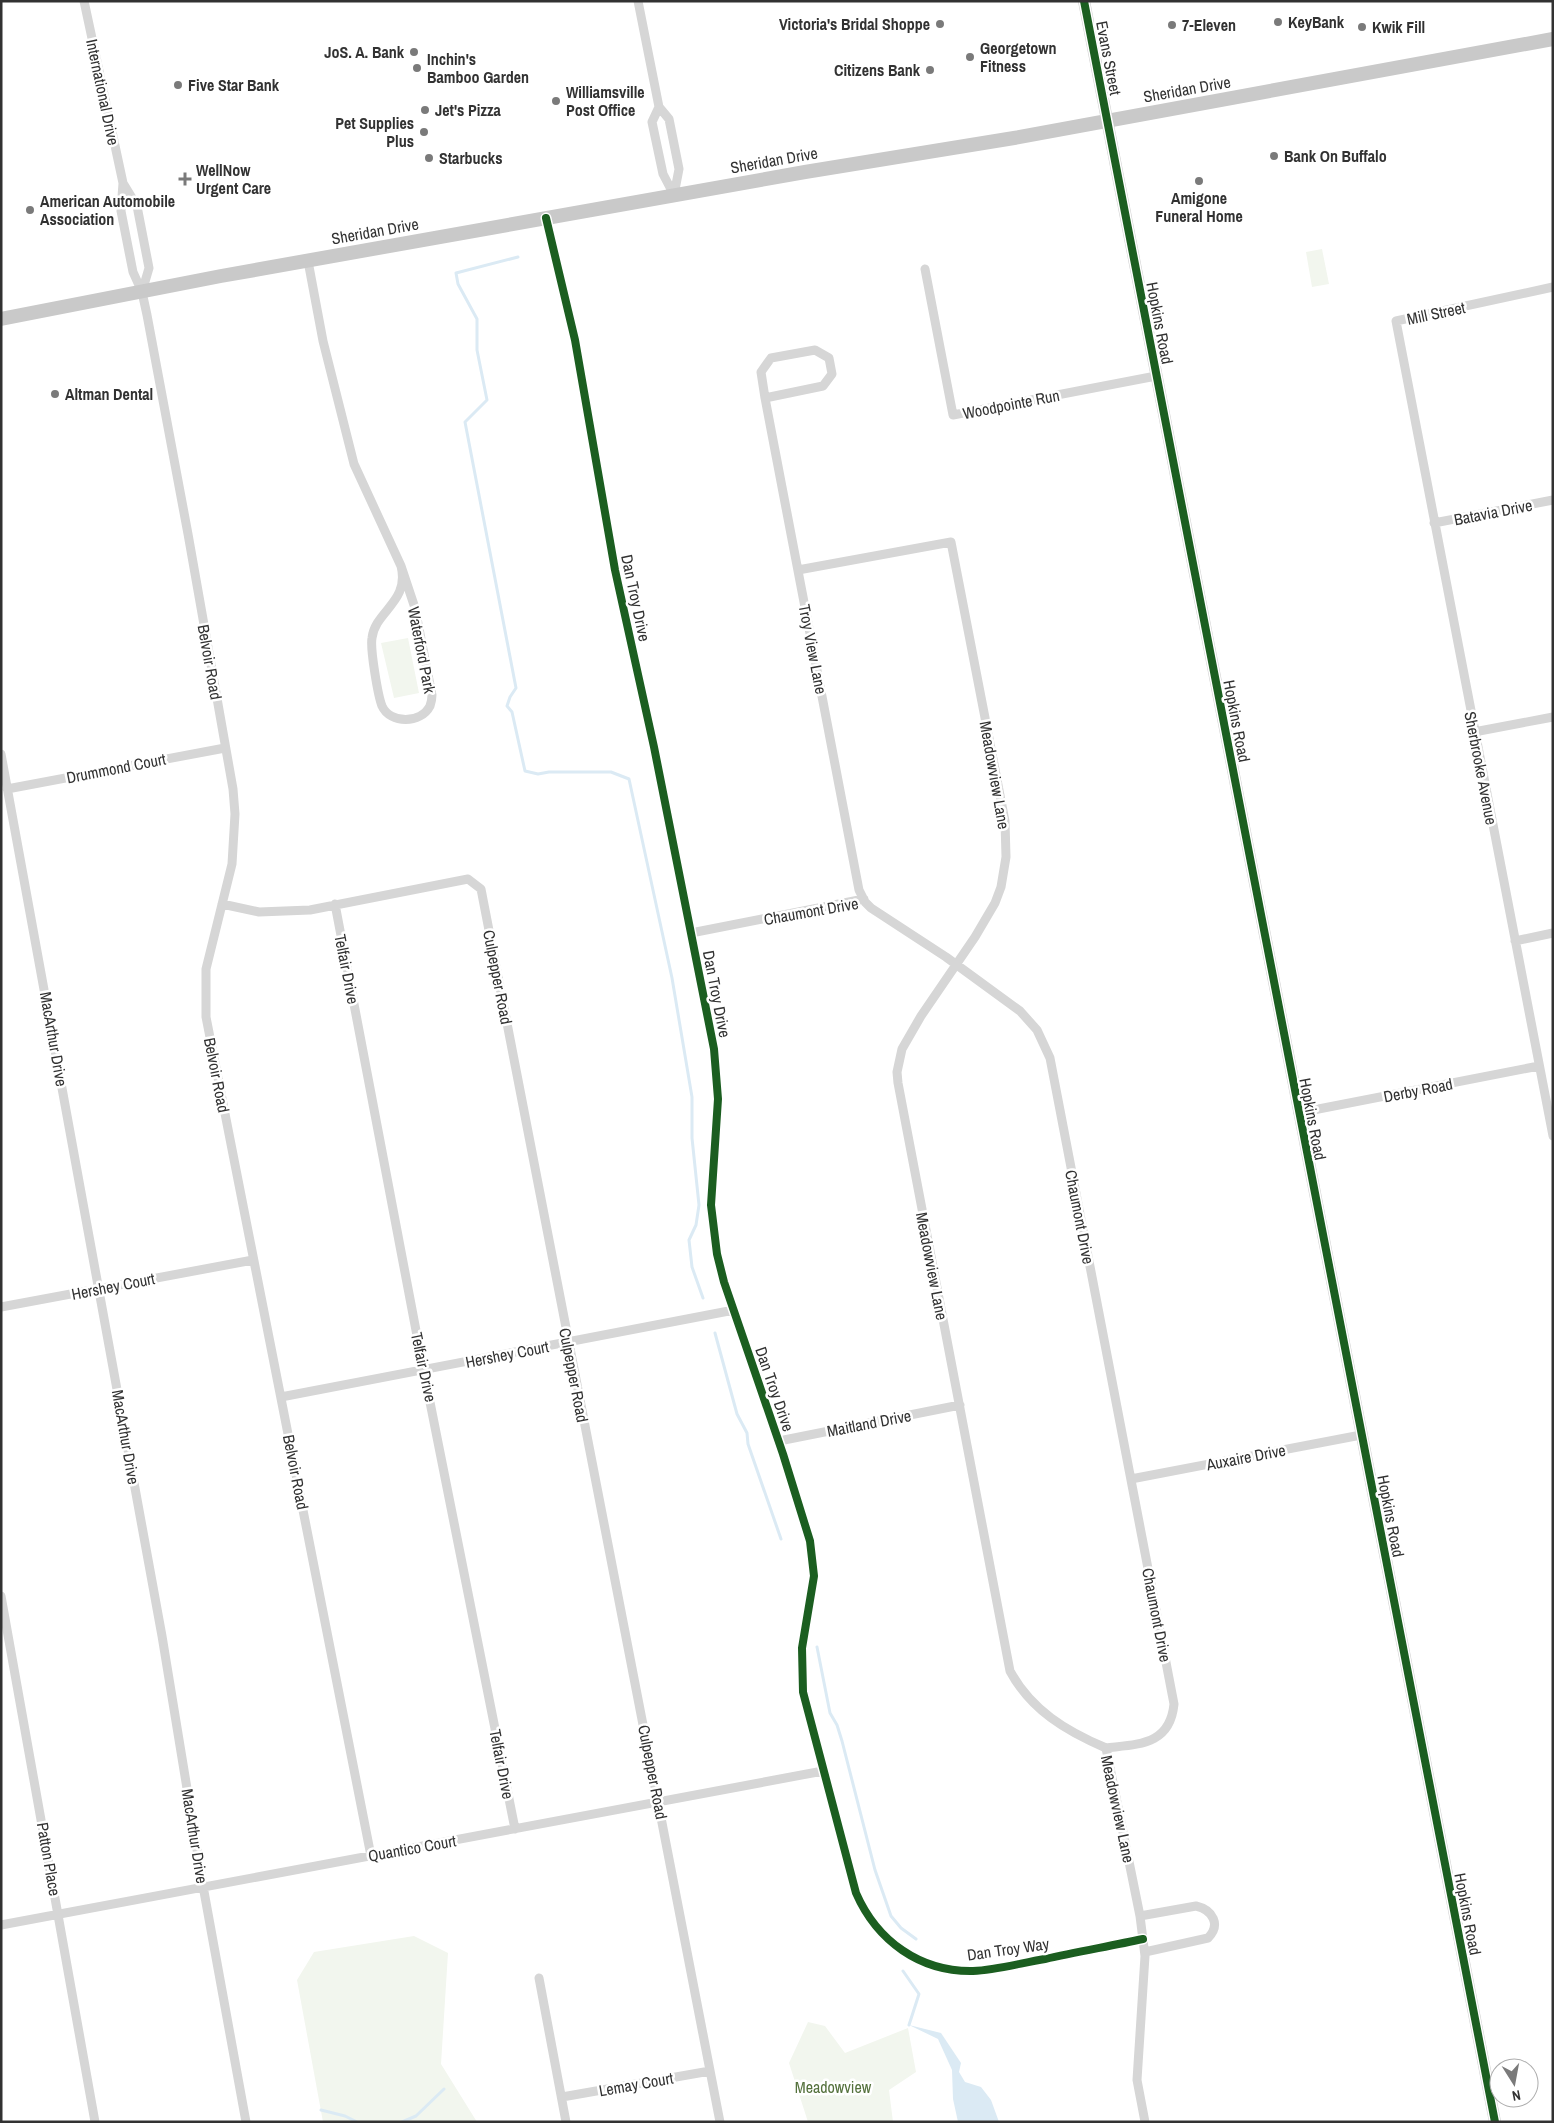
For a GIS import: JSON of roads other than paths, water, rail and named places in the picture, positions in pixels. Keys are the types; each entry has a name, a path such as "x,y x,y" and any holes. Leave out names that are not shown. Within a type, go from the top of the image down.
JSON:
{"main road":[{"name":"Sheridan Drive","path":"1,319 546,218 1108,120 1553,39"}],"street":[{"name":"International Drive","path":"84,1 123,183 121,211 133,272 142,292"},
{"path":"638,1 659,107 669,119 679,169 674,195"},
{"name":"Evans Street","path":"1084,1 1108,120"},
{"path":"659,107 652,122 663,174 674,195"},
{"name":"Hopkins Road","path":"1108,120 1494,2122"},
{"name":"International Drive","path":"123,183 136,206 149,268 142,292"},
{"name":"Dan Troy Drive","path":"546,218 575,340 615,570 654,747 717,1074 718,1099 711,1205 717,1254 810,1541 813,1558 812,1593 804,1627 801,1670 803,1692 823,1771"},
{"name":"Waterford Park","path":"308,261 323,341 354,464 401,566 415,608 432,695 430,706 423,714 415,719 402,720 391,716 382,707 371,648 372,634 396,598 404,579 401,566"},
{"name":"Woodpointe Run","path":"925,269 954,415 1156,376"},
{"name":"Mill Street","path":"1411,399 1396,321 1553,287"},
{"name":"Belvoir Road","path":"142,292 188,534 234,797 235,839 232,864 215,925 206,969 206,1017 370,1856"},
{"name":"Troy View Lane","path":"765,398 823,386 832,374 829,358 816,350 771,358 761,372 765,398 856,875 864,899"},
{"name":"Sherbrooke Avenue","path":"1411,399 1553,1136"},
{"name":"Batavia Drive","path":"1434,523 1553,500"},
{"name":"Meadowview Lane","path":"798,570 951,542 1003,811 1006,839 1004,875 988,918 921,1016 898,1060 897,1072 1010,1671 1024,1693 1045,1714 1083,1738 1106,1748 1140,1916 1143,1940 1144,1952 1137,2080 1145,2122"},
{"path":"1474,732 1553,717"},
{"name":"Drummond Court","path":"7,789 226,748"},
{"name":"MacArthur Drive","path":"1,754 100,1289 162,1636 203,1886 246,2122"},
{"name":"Culpepper Road","path":"222,904 250,911 285,912 310,910 468,878 481,889 568,1342 660,1802 720,2122"},
{"name":"Chaumont Drive","path":"691,933 864,899 871,908 957,964 1029,1020 1041,1036 1050,1058 1174,1704 1169,1724 1157,1737 1145,1743 1106,1748"},
{"name":"Telfair Drive","path":"335,904 515,1829"},
{"path":"1515,940 1553,933"},
{"name":"Derby Road","path":"1298,1113 1539,1066"},
{"name":"Hershey Court","path":"1,1307 253,1260"},
{"name":"Hershey Court","path":"281,1397 734,1310"},
{"name":"Maitland Drive","path":"779,1441 960,1405"},
{"name":"Auxaire Drive","path":"1131,1479 1361,1435"},
{"name":"Patton Place","path":"1,1596 95,2122"},
{"name":"Quantico Court","path":"1,1924 823,1771"},
{"name":"Dan Troy Way","path":"823,1771 856,1894 862,1908 880,1934 910,1956 934,1966 973,1971 1143,1940"},
{"path":"1140,1916 1196,1906 1204,1908 1212,1915 1215,1923 1214,1932 1208,1938 1144,1952"},
{"path":"538,1978 566,2122"},
{"name":"Lemay Court","path":"562,2097 710,2071"}],"waterway":[{"path":"518,257 456,273 458,284 477,319 477,350 487,400 465,422 516,688 507,706 512,712 525,771 538,774 549,772 611,772 629,779 672,978 692,1097 692,1138 699,1205 696,1225 689,1240 692,1267 703,1298"},
{"path":"715,1333 737,1414 747,1433 748,1444 781,1539"},
{"path":"817,1647 830,1713 837,1725 842,1741 875,1870 891,1916 901,1928 916,1939"},
{"path":"903,1971 919,1994 909,2025"},
{"path":"402,2122 416,2116 444,2089"},
{"path":"321,2110 345,2116 357,2122"}],"place":[{"name":"KeyBank","path":"1278,22"},
{"name":"Victoria's Bridal Shoppe","path":"940,24"},
{"name":"7-Eleven","path":"1172,25"},
{"name":"Kwik Fill","path":"1362,27"},
{"name":"JoS. A. Bank","path":"414,52"},
{"name":"Georgetown Fitness","path":"970,57"},
{"name":"Inchin's Bamboo Garden","path":"417,68"},
{"name":"Citizens Bank","path":"930,70"},
{"name":"Five Star Bank","path":"178,85"},
{"name":"Williamsville Post Office","path":"556,101"},
{"name":"Jet's Pizza","path":"425,110"},
{"name":"Pet Supplies Plus","path":"424,132"},
{"name":"Bank On Buffalo","path":"1274,156"},
{"name":"Starbucks","path":"429,158"},
{"name":"WellNow Urgent Care","path":"185,179"},
{"name":"Amigone Funeral Home","path":"1199,181"},
{"name":"American Automobile Association","path":"30,210"},
{"name":"Altman Dental","path":"55,394"}],"park label":[{"name":"Meadowview","path":"833,2087"}]}
